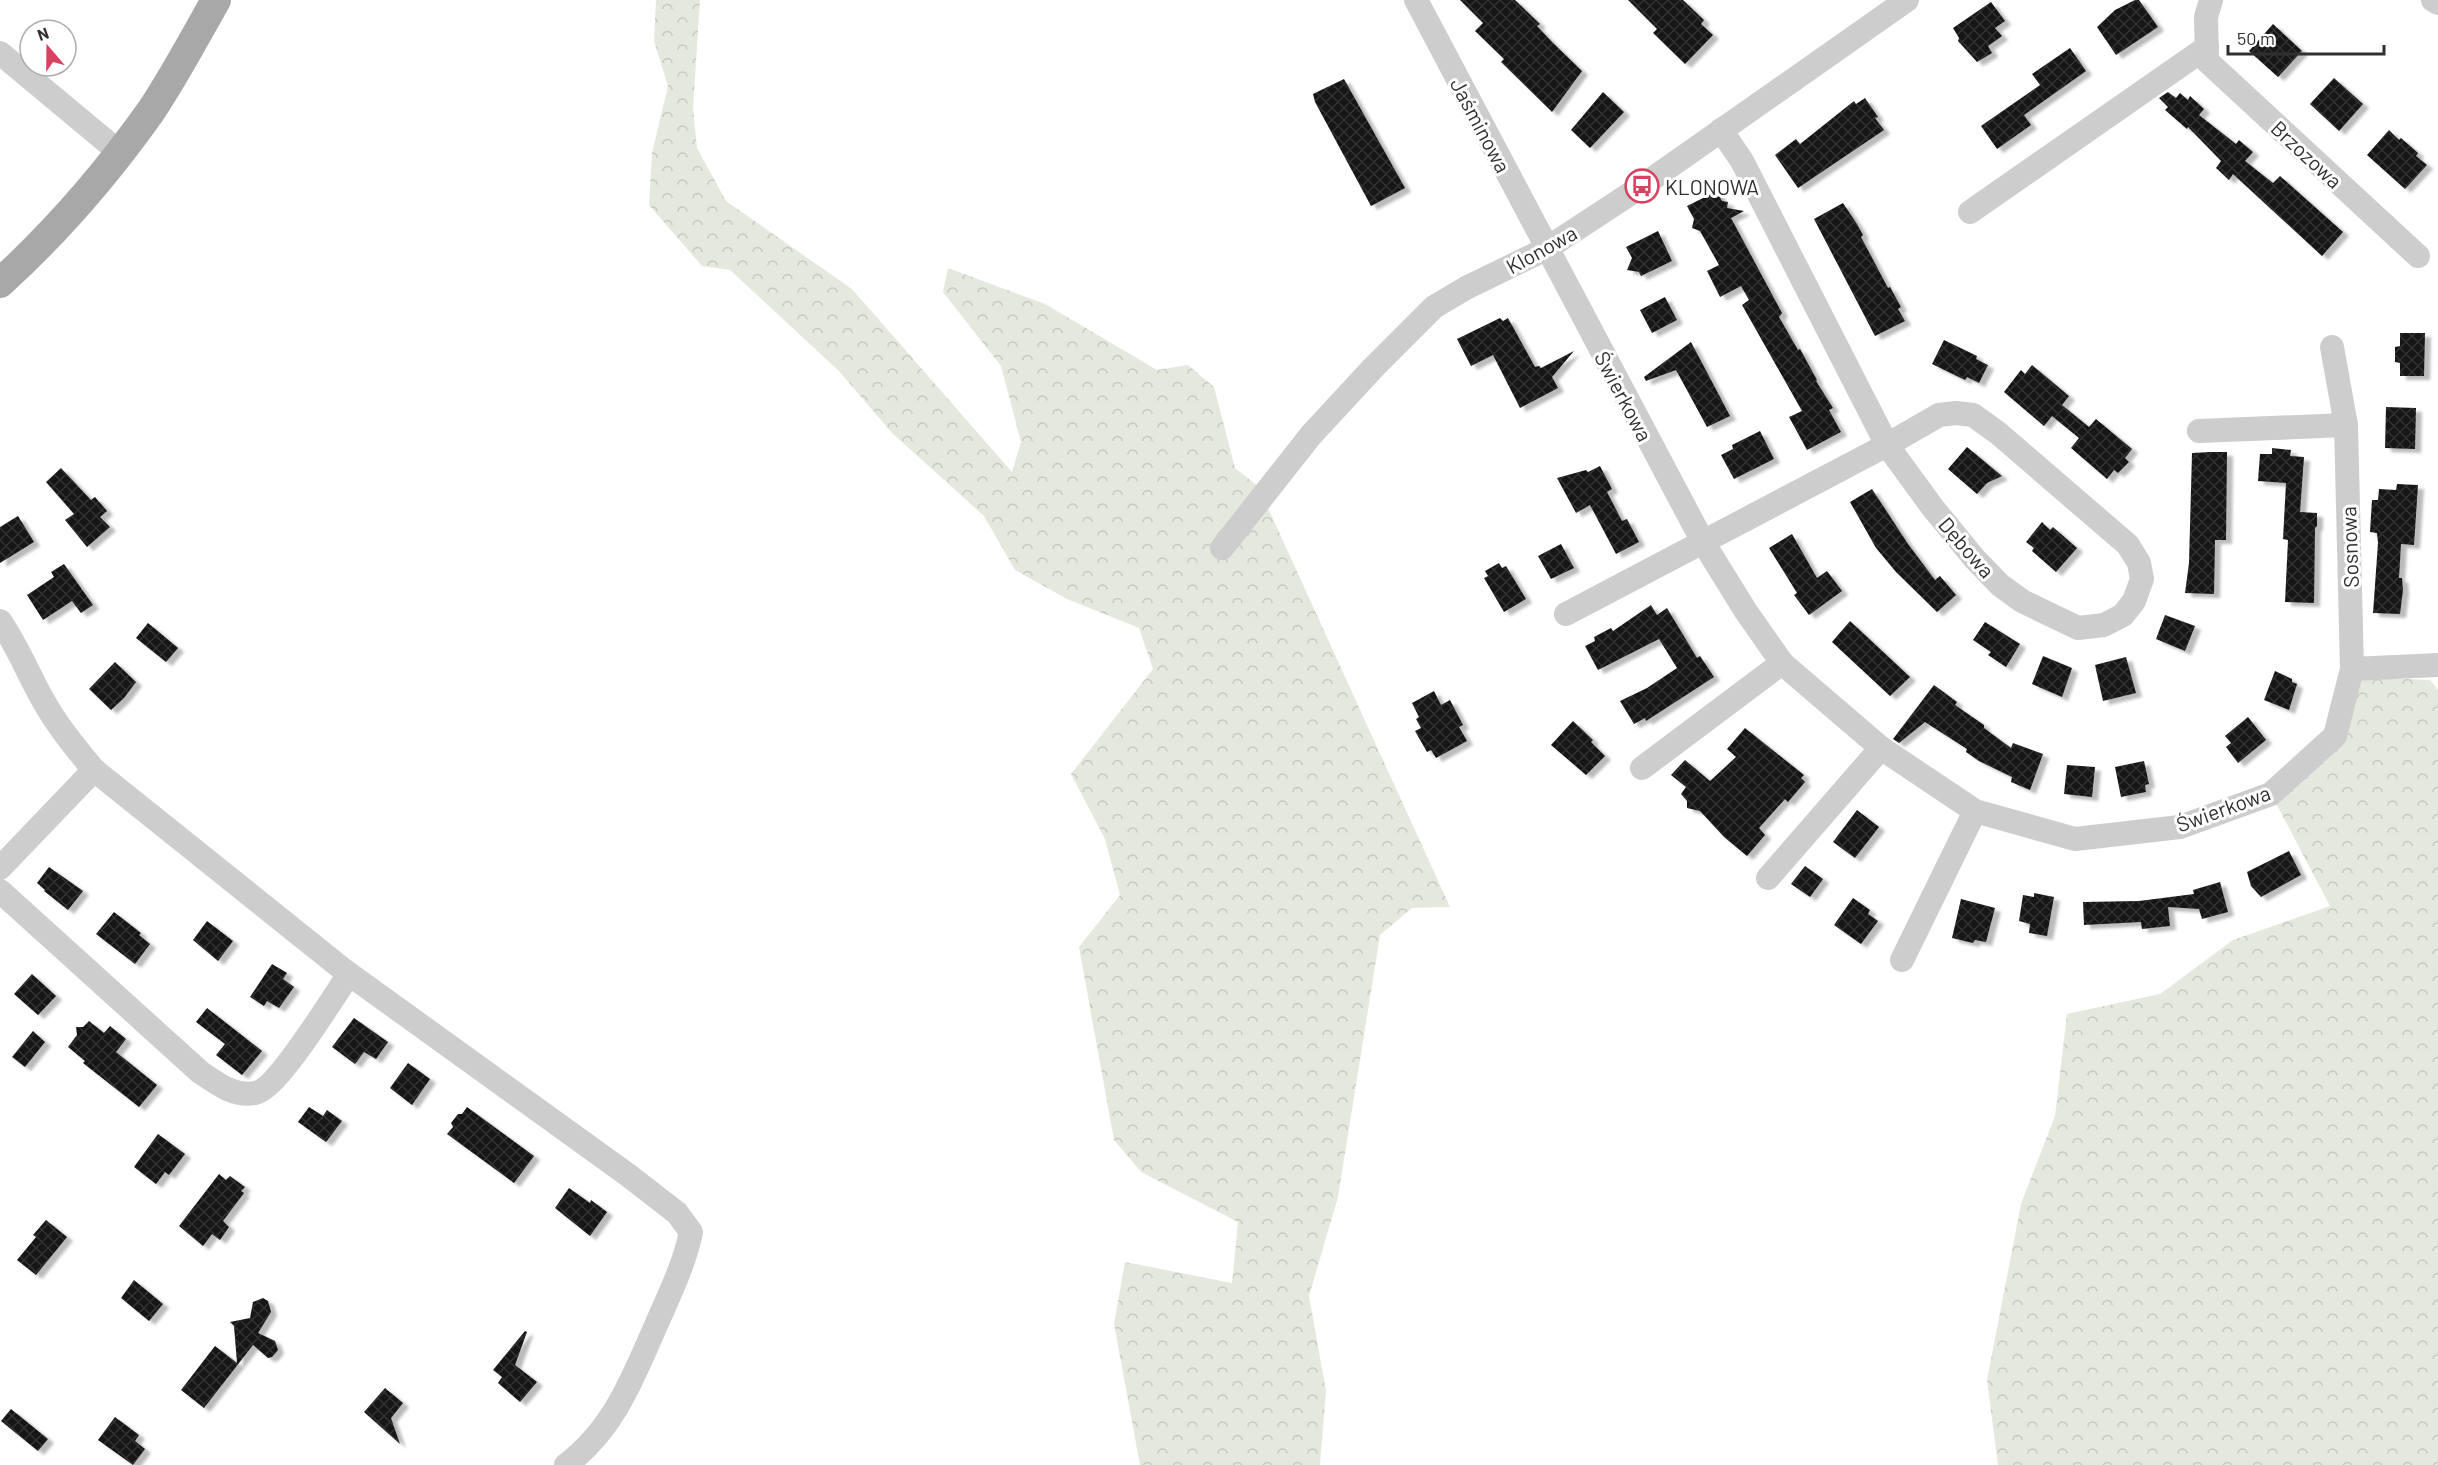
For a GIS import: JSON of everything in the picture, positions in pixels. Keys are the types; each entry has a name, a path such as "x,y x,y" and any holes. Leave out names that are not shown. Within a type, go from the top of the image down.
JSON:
{"main road":[{"path":"0,283 52,233 119,152 151,110 176,71 216,0"}],"street":[{"name":"Jaśminowa","path":"1416,0 1546,249"},
{"name":"Klonowa","path":"1222,549 1311,435 1434,307 1466,288 1546,249 1908,0"},
{"name":"Brzozowa","path":"2211,0 2206,17 2207,60 2418,256"},
{"path":"2433,0 2438,3"},
{"path":"1970,212 2206,47"},
{"path":"0,53 119,152"},
{"name":"Dębowa","path":"1721,130 1742,160 1887,445 1933,508 1974,558 2000,585 2022,601 2078,628 2103,625 2123,615 2134,601 2142,579 2139,563 2127,545 2106,524 1998,433 1973,415 1956,413 1939,415 1887,445"},
{"name":"Świerkowa","path":"1546,249 1703,542 1745,610 1782,663 1881,748 1975,812 2075,838 2180,827 2271,794 2335,736 2352,669"},
{"name":"Sosnowa","path":"2332,346 2346,425 2352,669"},
{"path":"2199,431 2346,425"},
{"path":"1566,614 1887,445"},
{"path":"0,621 14,642 46,706 69,740 94,770 349,974 628,1174 677,1213 691,1232 685,1259 623,1399 585,1450 566,1465"},
{"path":"1642,768 1782,663"},
{"path":"2352,669 2438,665"},
{"path":"1768,878 1881,748"},
{"path":"0,868 94,770"},
{"path":"1902,960 1975,812"},
{"path":"0,891 200,1072 234,1093 255,1093 266,1089 291,1058 349,974"}],"green space":[{"path":"656,0 700,0 693,108 697,148 726,201 852,289 1012,472 1021,442 1001,366 943,292 948,268 1045,304 1157,370 1188,365 1214,387 1235,468 1258,486 1450,907 1412,908 1380,935 1338,1197 1309,1296 1326,1391 1320,1465 1140,1465 1114,1324 1125,1262 1232,1283 1238,1222 1141,1172 1114,1140 1079,947 1120,895 1105,839 1071,774 1153,669 1139,628 1067,599 1015,570 984,516 892,433 839,371 730,270 702,266 649,205 652,153 668,86 654,41"},
{"path":"2361,677 2430,680 2438,690 2438,1465 1998,1465 1987,1380 2021,1204 2055,1116 2067,1014 2160,994 2233,940 2330,906 2277,805 2344,739"}],"building":[{"path":"1460,0 1515,0 1540,24 1537,26 1552,42 1582,71 1552,112 1501,62 1504,59 1475,31 1483,23"},
{"path":"1628,0 1683,0 1704,20 1701,24 1713,35 1685,64 1653,33 1657,29"},
{"path":"2139,0 2158,27 2116,55 2097,27 2115,10"},
{"path":"1991,2 2005,21 1995,28 2002,36 1988,46 1992,53 1977,62 1958,41 1959,38 1953,28"},
{"path":"2273,24 2302,51 2278,77 2249,51"},
{"path":"2070,48 2086,71 2024,115 2031,125 1997,149 1981,126 2040,85 2032,74"},
{"path":"2334,78 2363,104 2339,131 2310,104"},
{"path":"1344,79 1405,188 1371,206 1315,102 1313,94"},
{"path":"1603,92 1624,112 1590,148 1571,130"},
{"path":"2168,92 2176,98 2180,93 2188,100 2190,96 2204,109 2199,115 2236,144 2239,140 2253,152 2245,161 2273,183 2280,176 2343,232 2322,256 2233,174 2229,180 2216,168 2221,161 2188,127 2187,129 2165,110 2168,107 2159,98"},
{"path":"1865,98 1884,130 1798,188 1775,155 1796,139 1800,144 1854,101 1856,104"},
{"path":"2389,130 2418,153 2416,156 2427,165 2405,189 2367,155"},
{"path":"1717,191 1722,201 1728,202 1727,208 1744,211 1731,218 1782,313 1779,317 1833,408 1829,410 1841,432 1807,450 1789,417 1802,411 1742,305 1749,300 1741,286 1720,297 1707,271 1719,265 1700,231 1692,228 1694,219 1687,206"},
{"path":"1843,203 1863,235 1861,237 1888,288 1890,287 1901,307 1898,309 1905,321 1875,336 1814,219"},
{"path":"1658,231 1672,261 1641,276 1639,272 1627,270 1632,258 1626,247"},
{"path":"1665,297 1677,320 1652,333 1640,310"},
{"path":"1500,318 1503,321 1508,318 1535,367 1541,368 1574,351 1552,377 1558,388 1520,408 1493,355 1471,366 1457,339"},
{"path":"2400,333 2425,333 2424,376 2400,376 2400,363 2395,362 2395,347 2400,346"},
{"path":"1944,340 1977,356 1976,359 1988,365 1979,383 1967,377 1965,380 1932,364"},
{"path":"1691,342 1730,416 1707,427 1676,370 1646,381 1644,377"},
{"path":"2032,365 2069,396 2062,405 2089,427 2096,419 2132,449 2125,458 2129,462 2118,473 2114,470 2107,479 2071,448 2079,438 2052,416 2044,426 2004,392 2021,370 2025,374"},
{"path":"2386,407 2416,408 2415,449 2385,448"},
{"path":"1760,431 1774,459 1734,479 1721,455 1733,449 1732,445"},
{"path":"1967,447 2002,476 1987,483 1977,494 1948,469"},
{"path":"2272,448 2291,450 2290,456 2304,457 2300,512 2317,513 2314,603 2285,602 2288,540 2283,539 2286,483 2258,481 2260,454 2272,454"},
{"path":"2227,452 2226,540 2215,540 2214,594 2185,593 2189,563 2192,453"},
{"path":"1600,466 1612,489 1607,492 1622,521 1627,519 1639,542 1616,554 1590,505 1576,513 1557,478 1586,470 1588,472"},
{"path":"61,468 91,500 95,497 107,511 100,517 110,527 87,547 65,520 74,514 46,482"},
{"path":"2397,484 2418,485 2414,545 2401,544 2399,578 2402,578 2403,590 2400,614 2373,613 2378,543 2377,533 2370,532 2372,500 2378,500 2379,489 2396,490"},
{"path":"1872,489 1935,580 1940,576 1956,595 1937,612 1896,572 1876,548 1850,502"},
{"path":"18,516 34,542 0,563 0,527"},
{"path":"2042,522 2050,530 2053,527 2077,548 2056,572 2032,551 2034,548 2026,542"},
{"path":"1792,534 1817,578 1827,571 1842,591 1809,615 1794,595 1797,593 1769,548"},
{"path":"1561,544 1574,568 1551,579 1538,556"},
{"path":"1499,563 1502,568 1506,566 1526,599 1504,612 1484,578 1488,576 1485,571"},
{"path":"64,564 93,605 81,613 72,601 43,620 27,595 54,577 51,572"},
{"path":"1651,605 1657,615 1667,608 1697,658 1700,656 1714,677 1646,721 1645,718 1634,724 1620,701 1647,688 1677,668 1659,639 1598,670 1585,646 1595,641 1594,637 1611,628 1613,631"},
{"path":"2165,615 2195,626 2185,651 2156,639"},
{"path":"1850,621 1910,677 1890,696 1832,642"},
{"path":"1985,622 2020,644 2006,667 1988,655 1991,652 1973,640"},
{"path":"148,623 178,648 166,662 136,638"},
{"path":"2043,656 2072,668 2062,697 2032,684"},
{"path":"2126,657 2136,693 2103,701 2095,665"},
{"path":"115,662 136,682 111,710 89,689"},
{"path":"2275,671 2297,684 2289,710 2264,700"},
{"path":"1934,685 1957,702 1955,705 2011,748 2013,743 2043,754 2030,790 2011,782 2012,777 1979,761 1966,752 1967,749 1925,722 1899,743 1893,739"},
{"path":"1434,691 1441,705 1450,700 1463,725 1459,727 1467,741 1436,758 1431,750 1427,752 1415,731 1421,728 1416,719 1419,717 1412,703"},
{"path":"2248,717 2266,740 2238,763 2226,747 2231,743 2225,736"},
{"path":"1573,721 1593,740 1591,742 1605,756 1586,775 1551,745"},
{"path":"1745,728 1804,775 1801,778 1805,782 1788,802 1785,799 1759,828 1765,835 1747,856 1724,837 1700,811 1687,808 1687,801 1681,794 1686,787 1671,775 1685,760 1710,781 1736,757 1727,749"},
{"path":"2144,761 2149,784 2145,785 2146,792 2121,797 2115,767"},
{"path":"2067,765 2095,767 2092,797 2064,794"},
{"path":"1857,810 1879,827 1855,858 1833,842"},
{"path":"2289,851 2301,875 2261,897 2251,886 2247,872"},
{"path":"1805,866 1823,879 1810,897 1791,884"},
{"path":"49,867 83,891 68,910 37,883"},
{"path":"2220,882 2228,912 2202,919 2199,909 2168,907 2170,926 2142,929 2141,922 2084,925 2083,902 2139,901 2194,894 2193,890"},
{"path":"2034,893 2054,897 2047,936 2029,933 2030,924 2019,921 2023,895 2034,897"},
{"path":"1853,898 1870,910 1868,914 1878,921 1861,944 1834,925"},
{"path":"1961,899 1995,908 1986,942 1975,940 1973,943 1952,938"},
{"path":"114,912 141,933 139,935 150,944 135,964 96,934"},
{"path":"207,921 233,941 218,961 193,940"},
{"path":"272,964 287,973 283,979 294,987 279,1008 267,1001 264,1006 250,997"},
{"path":"32,974 56,996 38,1015 14,994"},
{"path":"207,1008 262,1051 242,1075 216,1055 225,1044 196,1022"},
{"path":"354,1018 388,1042 376,1059 364,1052 355,1064 332,1047"},
{"path":"89,1021 104,1033 110,1026 126,1039 116,1052 157,1085 139,1107 83,1063 85,1061 68,1047 77,1035 76,1027 83,1027"},
{"path":"33,1031 45,1042 25,1067 12,1057"},
{"path":"408,1063 430,1079 412,1105 390,1088"},
{"path":"309,1107 323,1116 327,1110 342,1121 326,1142 298,1122"},
{"path":"467,1107 534,1156 514,1183 447,1134 453,1127 451,1123"},
{"path":"158,1134 185,1154 169,1175 165,1172 156,1184 134,1167"},
{"path":"219,1174 226,1180 230,1176 245,1187 241,1191 244,1193 223,1221 229,1227 220,1240 212,1234 203,1246 179,1226"},
{"path":"569,1188 607,1212 590,1236 555,1208"},
{"path":"46,1220 67,1237 36,1275 17,1260 36,1237 33,1235"},
{"path":"134,1280 163,1304 149,1321 121,1298"},
{"path":"263,1298 268,1301 271,1312 258,1333 275,1341 278,1350 268,1358 253,1345 204,1408 181,1390 215,1346 237,1363 234,1326 230,1322 250,1318 253,1302"},
{"path":"525,1331 527,1332 515,1365 537,1382 520,1402 498,1383 502,1377 493,1370"},
{"path":"385,1388 403,1403 391,1418 400,1444 364,1412"},
{"path":"11,1409 48,1439 38,1451 1,1421"},
{"path":"115,1417 139,1435 135,1441 145,1449 133,1465 98,1440"}],"place":[{"name":"KLONOWA","path":"1642,186"}]}
